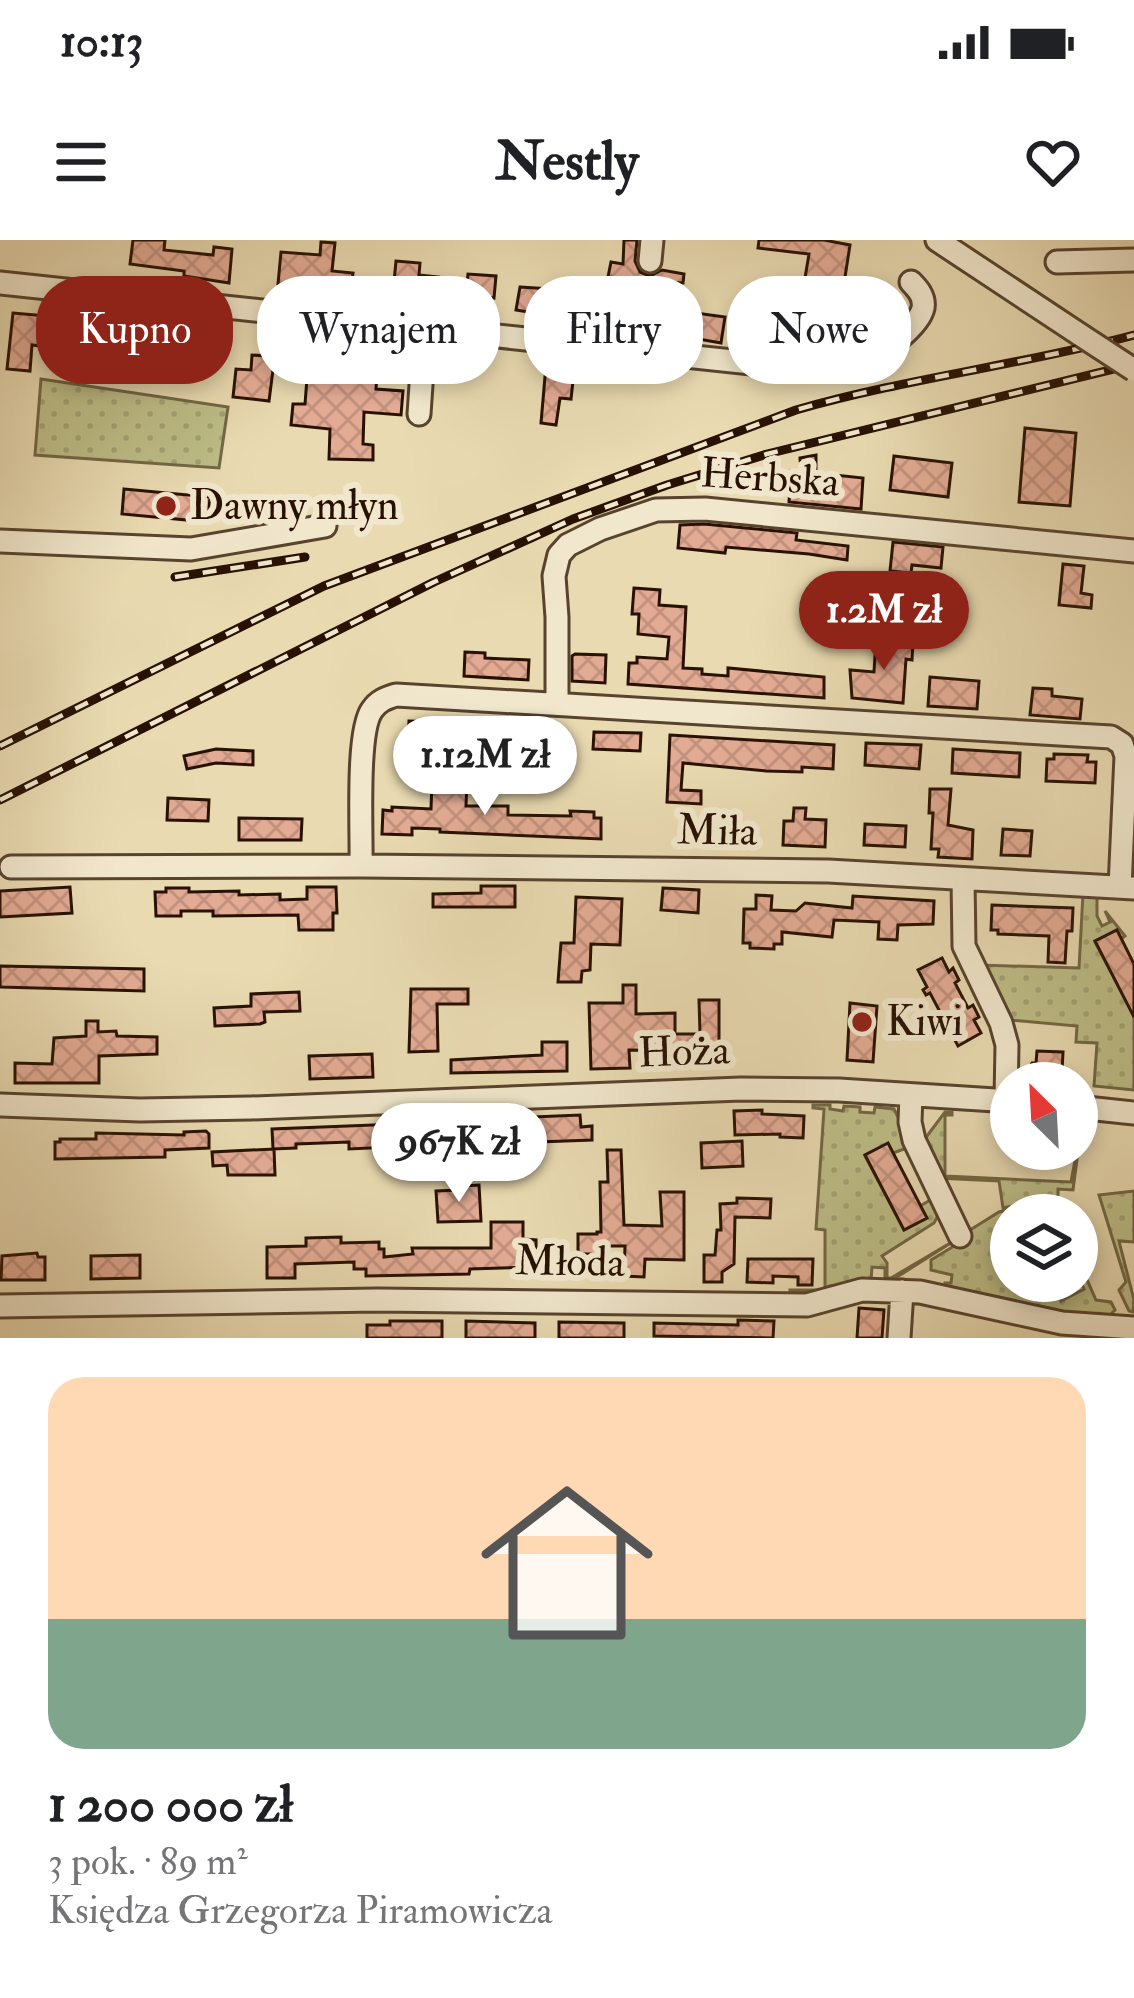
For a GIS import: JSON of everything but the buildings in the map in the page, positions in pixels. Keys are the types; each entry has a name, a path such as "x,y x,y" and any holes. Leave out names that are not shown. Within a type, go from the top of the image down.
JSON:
{"street":[{"path":"937,240 1134,370"},
{"path":"1058,262 1134,260"},
{"path":"911,281 923,307 911,324"},
{"path":"0,283 257,310"},
{"path":"500,335 727,360"},
{"path":"419,414 421,384"},
{"name":"Herbska","path":"557,704 554,576 559,556 568,545 600,529 656,510 704,509 1134,551"},
{"path":"0,542 191,549 326,526"},
{"path":"361,866 367,720 375,706 396,695 1111,736 1122,744 1126,756 1127,888"},
{"name":"Miła","path":"11,867 828,871 1127,888"},
{"path":"963,879 964,946 997,1010 1007,1062"},
{"name":"Hoża","path":"0,1105 225,1108 741,1089 990,1100"},
{"path":"911,1095 914,1140 960,1236"},
{"path":"1098,1109 1134,1113"},
{"name":"Młoda","path":"0,1306 377,1300 806,1305 862,1290 920,1292 1062,1323 1134,1328"},
{"path":"899,1338 902,1291"}],"green space":[{"path":"41,384 74,384 228,407 219,468 35,455"},
{"path":"1083,894 1097,896 1102,926 1110,922 1105,911 1125,936 1121,939 1116,930 1095,942 1134,1015 1134,1090 1098,1086 1097,1043 1076,1042 1077,1026 1009,1020 980,965 1079,968"},
{"path":"813,1105 843,1111 844,1106 860,1107 860,1112 874,1113 875,1107 894,1109 907,1148 865,1156 904,1230 926,1218 920,1206 932,1199 940,1212 934,1223 882,1256 887,1263 887,1278 957,1239 896,1282 885,1282 885,1268 872,1267 871,1281 829,1286 828,1291 790,1293 825,1290 825,1230 816,1229 824,1109"},
{"path":"945,1112 952,1112 945,1115 945,1176 1071,1182 1076,1170 1073,1190 1001,1194 999,1181 937,1178 921,1144"},
{"path":"1134,1191 1134,1242 1119,1241 1133,1312 1119,1290 1126,1282 1099,1195"},
{"path":"990,1218 990,1296 945,1286 952,1275 931,1270 931,1260 964,1240 962,1235"},
{"path":"1098,1300 1111,1302 1115,1310 1109,1316 1016,1302"}],"railway":[{"path":"0,746 324,586 796,410 1134,335"},
{"path":"0,800 434,582 573,519 767,454 1134,364"},
{"path":"175,577 305,557"}],"place":[{"name":"Dawny młyn","path":"166,506"},
{"name":"Kiwi","path":"862,1022"}]}
